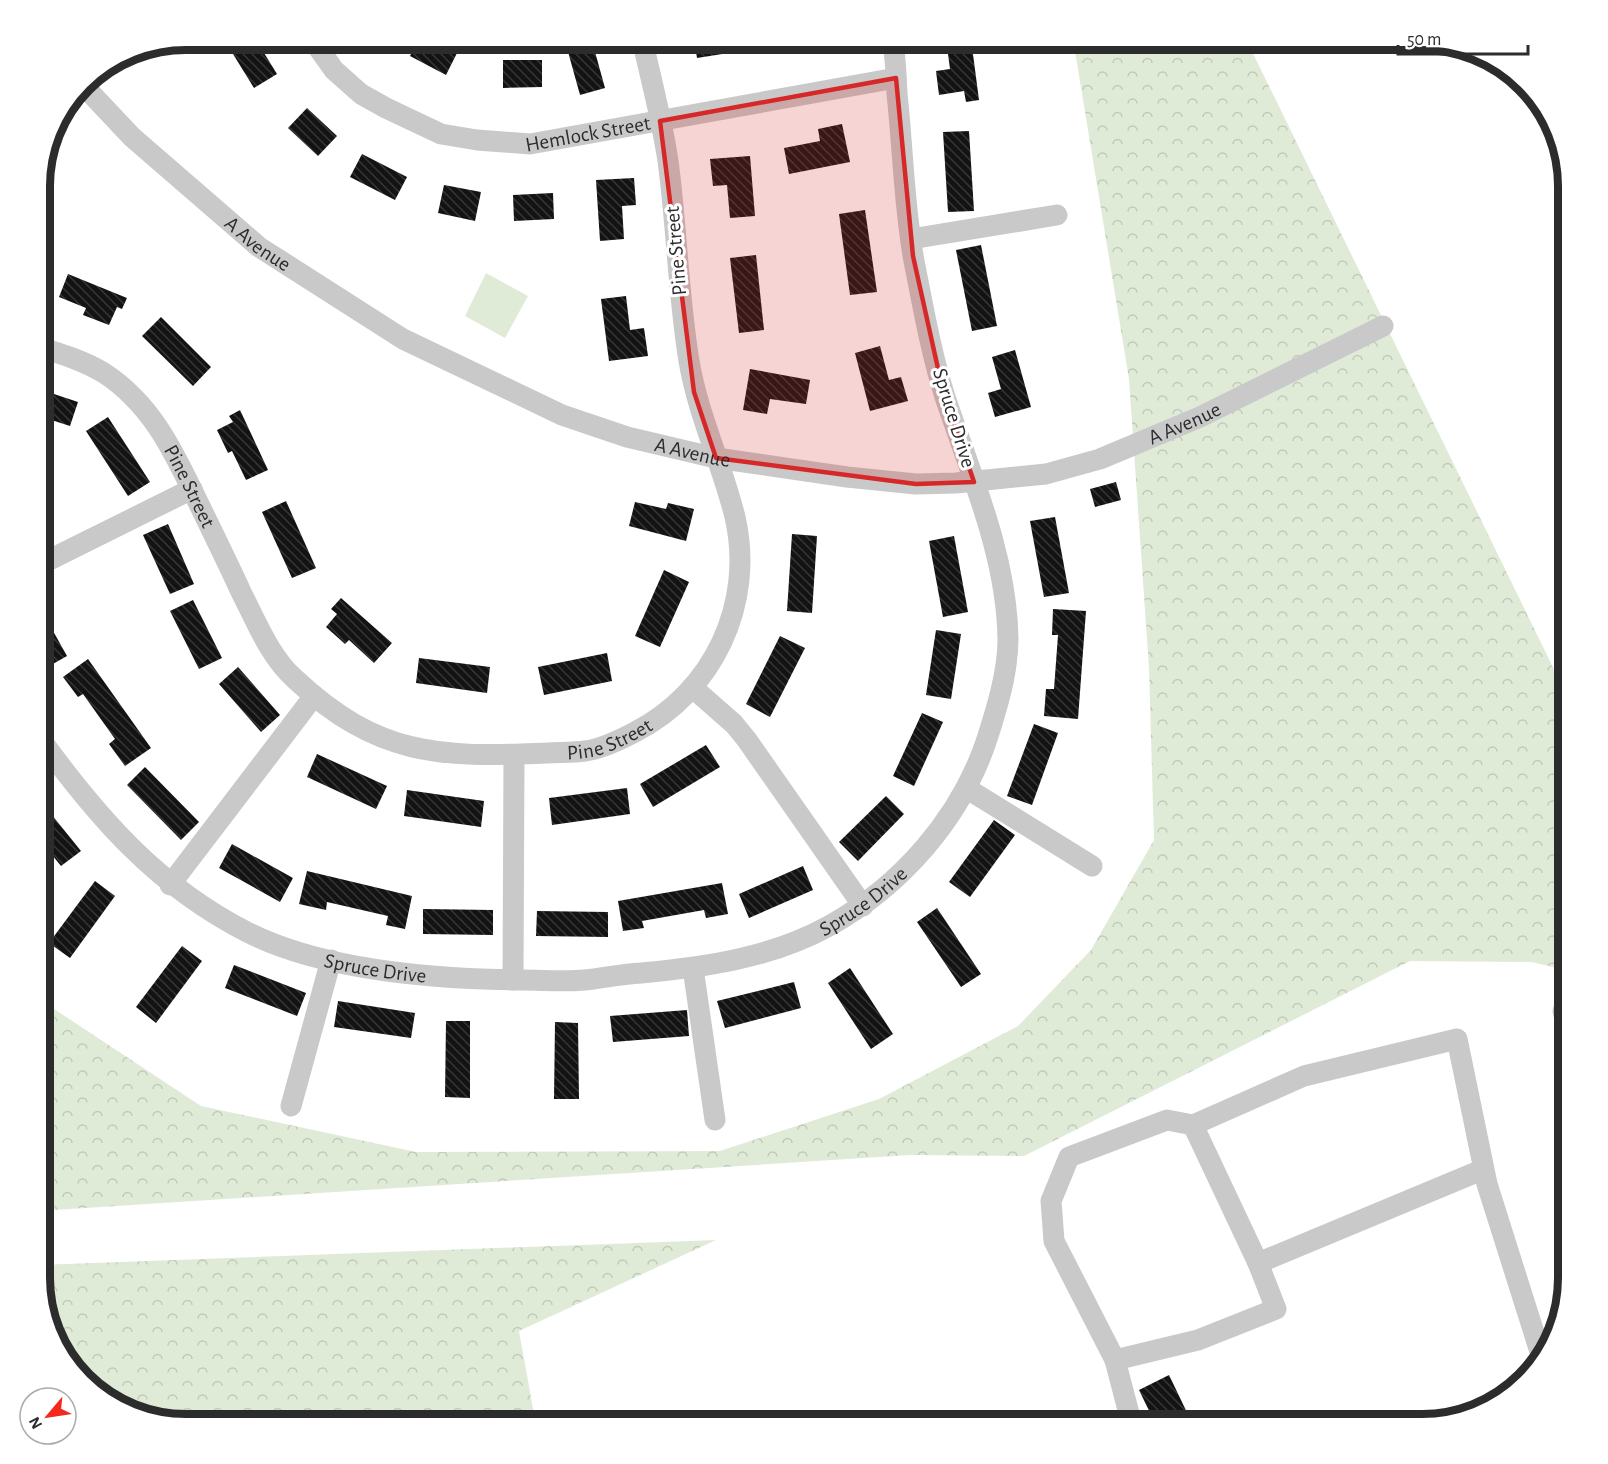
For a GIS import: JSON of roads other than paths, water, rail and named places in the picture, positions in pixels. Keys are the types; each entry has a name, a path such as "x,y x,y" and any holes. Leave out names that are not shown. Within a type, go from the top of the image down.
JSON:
{"street":[{"name":"Hemlock Street","path":"320,50 334,70 361,94 441,134 477,141 530,144 896,78"},
{"name":"Pine Street","path":"50,350 72,357 104,373 131,395 156,422 176,454 264,638 290,675 314,696 352,723 411,749 444,754 514,755 587,751 622,739 661,719 709,669 731,626 741,569 735,519 694,392 679,301 668,161 644,50"},
{"name":"Spruce Drive","path":"50,758 125,844 170,885 249,933 331,960 384,971 454,978 582,980 693,968 754,956 824,929 863,906 899,876 959,804 986,741 1003,675 1008,644 1006,602 989,528 943,390 911,239 893,50"},
{"name":"A Avenue","path":"88,91 132,137 260,247 403,339 562,415 627,437 716,458 904,483 974,482 1047,474 1100,459 1200,417 1383,326"},
{"path":"911,239 1058,215"},
{"path":"50,560 192,489"},
{"path":"693,688 734,724 863,906"},
{"path":"170,885 314,696"},
{"path":"513,980 514,755"},
{"path":"966,788 1092,866"},
{"path":"291,1106 331,960"},
{"path":"693,968 715,1120"},
{"path":"1129,1414 1115,1360 1054,1241 1051,1201 1069,1157 1167,1120 1193,1125 1304,1076 1457,1039 1484,1169 1539,1347"},
{"path":"1115,1360 1198,1340 1276,1309 1258,1263 1193,1125"},
{"path":"1258,1263 1484,1169"}]}
